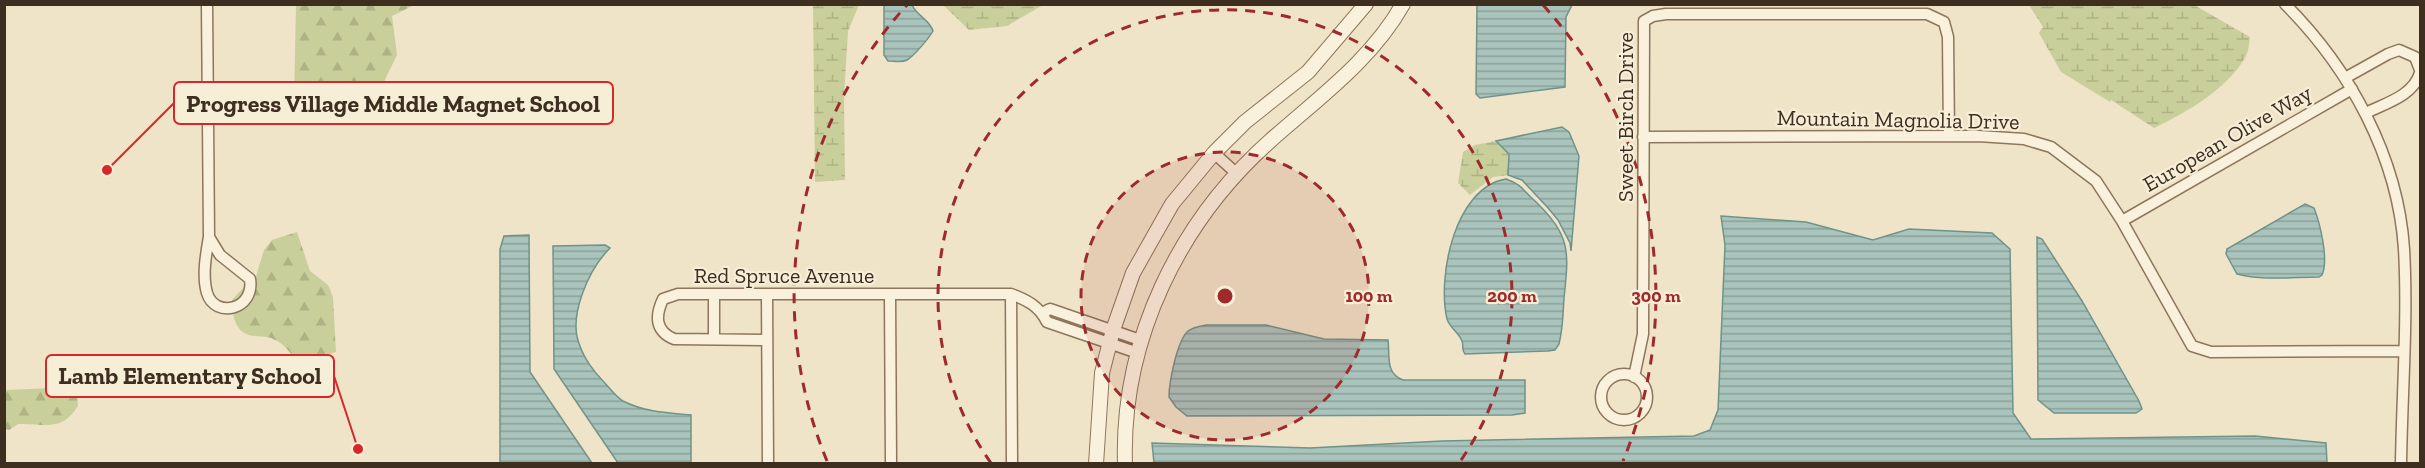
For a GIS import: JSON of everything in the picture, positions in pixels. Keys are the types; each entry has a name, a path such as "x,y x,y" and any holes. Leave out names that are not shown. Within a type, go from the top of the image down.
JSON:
{"street":[{"path":"207,4 209,237 206,256 207,294 212,301 226,309 233,308 247,300 252,290 250,279 220,255 209,237"},
{"path":"1096,464 1102,373 1111,337 1133,273 1172,204 1214,153 1245,122 1308,72 1366,4"},
{"path":"1125,464 1130,388 1139,346 1159,291 1195,225 1236,173 1358,65 1403,4"},
{"path":"2285,4 2310,29 2352,88 2366,113 2390,174 2404,248 2401,464"},
{"name":"Sweet Birch Drive","path":"1634,376 1643,334 1644,21 1653,16 1677,14 1927,14 1944,22 1948,37 1950,136"},
{"path":"2345,78 2399,50 2415,57 2421,71 2417,85 2402,96 2366,113"},
{"name":"European Olive Way","path":"2122,221 2352,88"},
{"name":"Mountain Magnolia Drive","path":"1643,137 1950,136 2024,139 2051,147 2096,181 2122,221 2192,346 2211,352 2403,351"},
{"path":"1214,153 1236,173"},
{"name":"Red Spruce Avenue","path":"767,340 674,339 666,335 658,325 658,310 663,299 678,294 1011,294 1029,301 1042,313 1047,322 1139,346"},
{"path":"714,294 714,339"},
{"path":"767,294 768,464"},
{"path":"1011,294 1012,464"},
{"path":"890,295 891,464"},
{"name":"Red Spruce Avenue","path":"1042,313 1050,309 1111,337"},
{"path":"1063,328 1068,316"},
{"path":"1627,374 1634,376 1640,381 1647,396 1642,411 1629,419 1613,417 1603,408 1601,394 1603,387 1613,377 1627,374"}],"green space":[{"path":"296,5 414,5 392,16 397,55 378,94 353,95 337,89 303,99 294,99"},
{"path":"813,5 859,5 848,31 844,97 845,180 815,182"},
{"path":"943,5 1043,5 1007,26 969,30"},
{"path":"2029,5 2194,5 2250,37 2248,49 2238,68 2218,89 2180,115 2154,128 2111,100 2110,102 2061,72 2039,33 2043,27"},
{"path":"1496,141 1509,153 1508,175 1493,177 1470,195 1458,183 1463,152 1475,145"},
{"path":"297,232 310,271 328,285 333,297 336,352 298,362 277,341 269,337 248,335 243,332 234,319 232,300 243,288 255,280 264,250 272,240"},
{"path":"76,387 78,406 65,420 51,425 18,424 9,430 5,429 5,390"}],"water":[{"path":"884,5 912,5 933,31 917,51 905,61 888,61 884,55"},
{"path":"1477,5 1572,5 1566,17 1565,87 1480,98 1476,94"},
{"path":"1562,127 1569,132 1579,156 1571,251 1570,243 1558,220 1549,209 1522,180 1508,175 1509,154 1496,141"},
{"path":"1506,179 1519,186 1547,213 1565,245 1567,268 1559,344 1555,350 1548,351 1465,354 1461,338 1447,319 1445,280 1448,258 1462,215 1474,198 1488,186"},
{"path":"2305,204 2314,208 2321,232 2325,260 2322,275 2319,277 2267,278 2237,274 2226,254 2227,249"},
{"path":"1721,216 1806,222 1873,240 1909,229 1992,233 2010,249 2013,413 2031,439 2255,436 2326,443 2327,463 1154,463 1152,443 1310,448 1442,441 1694,436 1710,430 1718,410 1725,245"},
{"path":"529,235 530,372 592,463 500,463 500,249 504,236"},
{"path":"2037,237 2042,239 2082,301 2139,401 2142,409 2136,413 2054,413 2038,400"},
{"path":"605,245 610,248 588,281 578,308 577,334 582,351 596,373 623,401 648,410 691,415 691,463 618,463 554,369 553,246"},
{"path":"1206,325 1266,325 1324,339 1388,340 1391,368 1397,377 1403,380 1525,380 1525,413 1512,415 1187,416 1169,397 1172,372 1184,336 1192,329"}],"place":[{"name":"Progress Village Middle Magnet School","path":"107,170"},
{"name":"Lamb Elementary School","path":"358,449"}]}
